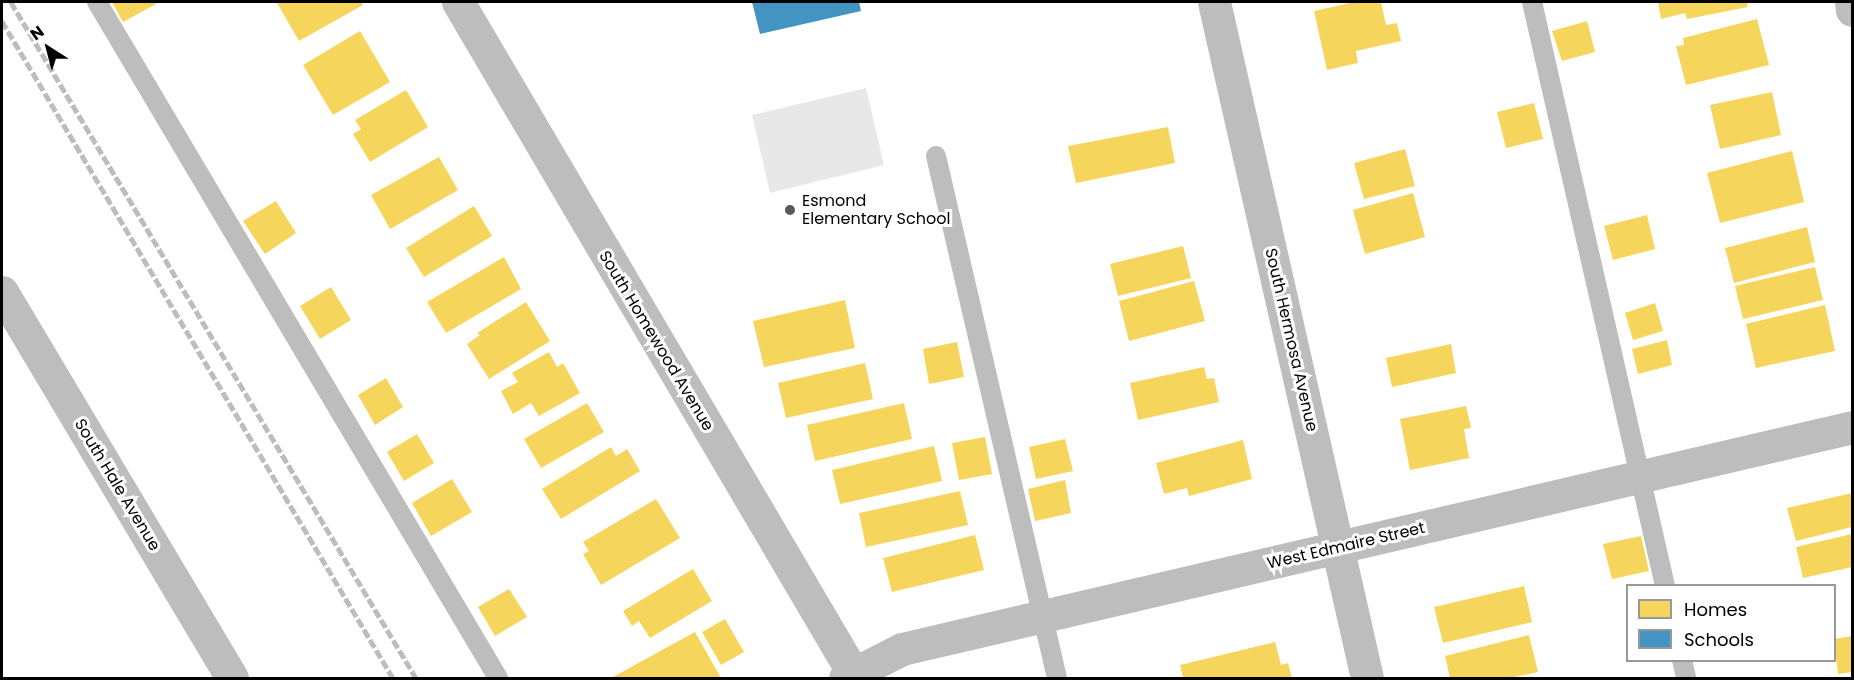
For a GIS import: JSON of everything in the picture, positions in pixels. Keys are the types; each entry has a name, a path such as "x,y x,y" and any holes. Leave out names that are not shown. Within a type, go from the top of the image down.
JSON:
{"street":[{"name":"South Homewood Avenue","path":"458,2 852,677"},
{"name":"South Hermosa Avenue","path":"1214,2 1367,678"},
{"path":"1851,2 1852,10"},
{"name":"South Hale Avenue","path":"2,292 231,678"},
{"name":"West Edmaire Street","path":"852,677 902,649 1852,427"}],"lane":[{"path":"97,2 498,678"},
{"path":"1532,2 1665,584"},
{"path":"936,156 1057,678"},
{"path":"1682,662 1686,678"}],"shaded area":[{"path":"866,88 884,165 770,193 752,115"}],"building: Homes":[{"path":"112,2 154,2 156,4 123,22"},
{"path":"361,2 363,5 299,41 277,3"},
{"path":"1355,2 1381,2 1386,25 1397,23 1401,41 1356,51 1358,63 1327,70 1314,11"},
{"path":"1658,2 1747,2 1748,7 1687,19 1685,13 1661,19"},
{"path":"1757,19 1769,65 1686,85 1676,46 1684,45 1683,38"},
{"path":"1587,21 1595,52 1562,61 1552,31"},
{"path":"360,31 390,82 333,115 303,65"},
{"path":"406,90 428,127 370,162 353,134 361,129 355,120"},
{"path":"1772,92 1781,135 1720,149 1710,105"},
{"path":"1534,103 1543,139 1506,148 1497,112"},
{"path":"1168,127 1175,163 1076,183 1068,146"},
{"path":"1405,149 1415,186 1364,199 1354,163"},
{"path":"1792,151 1804,202 1720,223 1707,173"},
{"path":"439,157 458,190 390,229 371,195"},
{"path":"1413,193 1425,237 1365,254 1353,210"},
{"path":"276,201 296,233 265,254 243,221"},
{"path":"474,206 492,236 424,277 406,248"},
{"path":"1647,215 1655,249 1613,260 1604,226"},
{"path":"1807,227 1815,262 1734,283 1725,248"},
{"path":"1183,246 1191,278 1118,296 1110,264"},
{"path":"504,257 521,289 446,333 427,302"},
{"path":"1815,267 1823,300 1743,319 1735,286"},
{"path":"1194,281 1205,321 1129,341 1119,301"},
{"path":"331,287 351,320 320,339 300,306"},
{"path":"845,300 855,348 764,367 753,321"},
{"path":"526,302 550,341 489,379 467,344 480,335 477,333"},
{"path":"1655,303 1663,331 1633,340 1625,313"},
{"path":"1825,305 1835,351 1756,368 1746,324"},
{"path":"1667,340 1672,365 1638,374 1632,349"},
{"path":"957,342 964,377 929,384 923,349"},
{"path":"1451,344 1456,373 1392,387 1386,358"},
{"path":"549,352 557,367 563,363 580,393 539,416 531,403 513,414 501,391 518,382 512,373"},
{"path":"865,363 873,399 786,418 778,383"},
{"path":"1204,367 1207,379 1214,378 1219,402 1138,420 1130,383"},
{"path":"386,378 403,407 375,425 358,395"},
{"path":"587,403 604,432 541,468 524,439"},
{"path":"904,403 912,439 815,461 807,425"},
{"path":"1466,406 1471,428 1464,429 1469,458 1410,470 1400,419"},
{"path":"417,434 434,463 404,481 387,452"},
{"path":"985,437 992,474 959,480 952,443"},
{"path":"1065,439 1073,471 1036,479 1029,447"},
{"path":"1243,440 1252,479 1189,496 1187,488 1164,494 1156,463"},
{"path":"934,446 942,481 840,504 832,470"},
{"path":"611,447 616,456 627,449 640,471 561,519 542,489"},
{"path":"452,479 472,512 431,536 412,503"},
{"path":"1065,480 1071,513 1035,521 1028,489"},
{"path":"960,491 968,525 866,547 859,513"},
{"path":"1852,493 1852,527 1796,541 1787,508"},
{"path":"656,499 680,538 601,585 583,554 589,551 583,542"},
{"path":"1852,534 1852,567 1803,578 1796,547"},
{"path":"975,535 984,570 892,592 883,558"},
{"path":"1641,536 1649,571 1612,579 1603,544"},
{"path":"693,569 712,601 650,638 639,621 632,626 623,611"},
{"path":"1524,586 1532,622 1443,643 1434,607"},
{"path":"509,589 527,617 495,636 478,607"},
{"path":"725,619 744,652 721,665 702,632"},
{"path":"695,632 721,678 611,678"},
{"path":"1529,635 1538,672 1510,678 1450,678 1445,656"},
{"path":"1852,636 1852,672 1838,674 1836,639"},
{"path":"1275,642 1281,665 1288,663 1292,678 1183,678 1180,665"}],"building: Schools":[{"path":"752,2 859,2 861,11 760,34"}],"railway":[{"path":"11,2 416,678"},
{"path":"2,21 393,678"}],"place":[{"name":"Esmond Elementary School","path":"790,210"}]}
